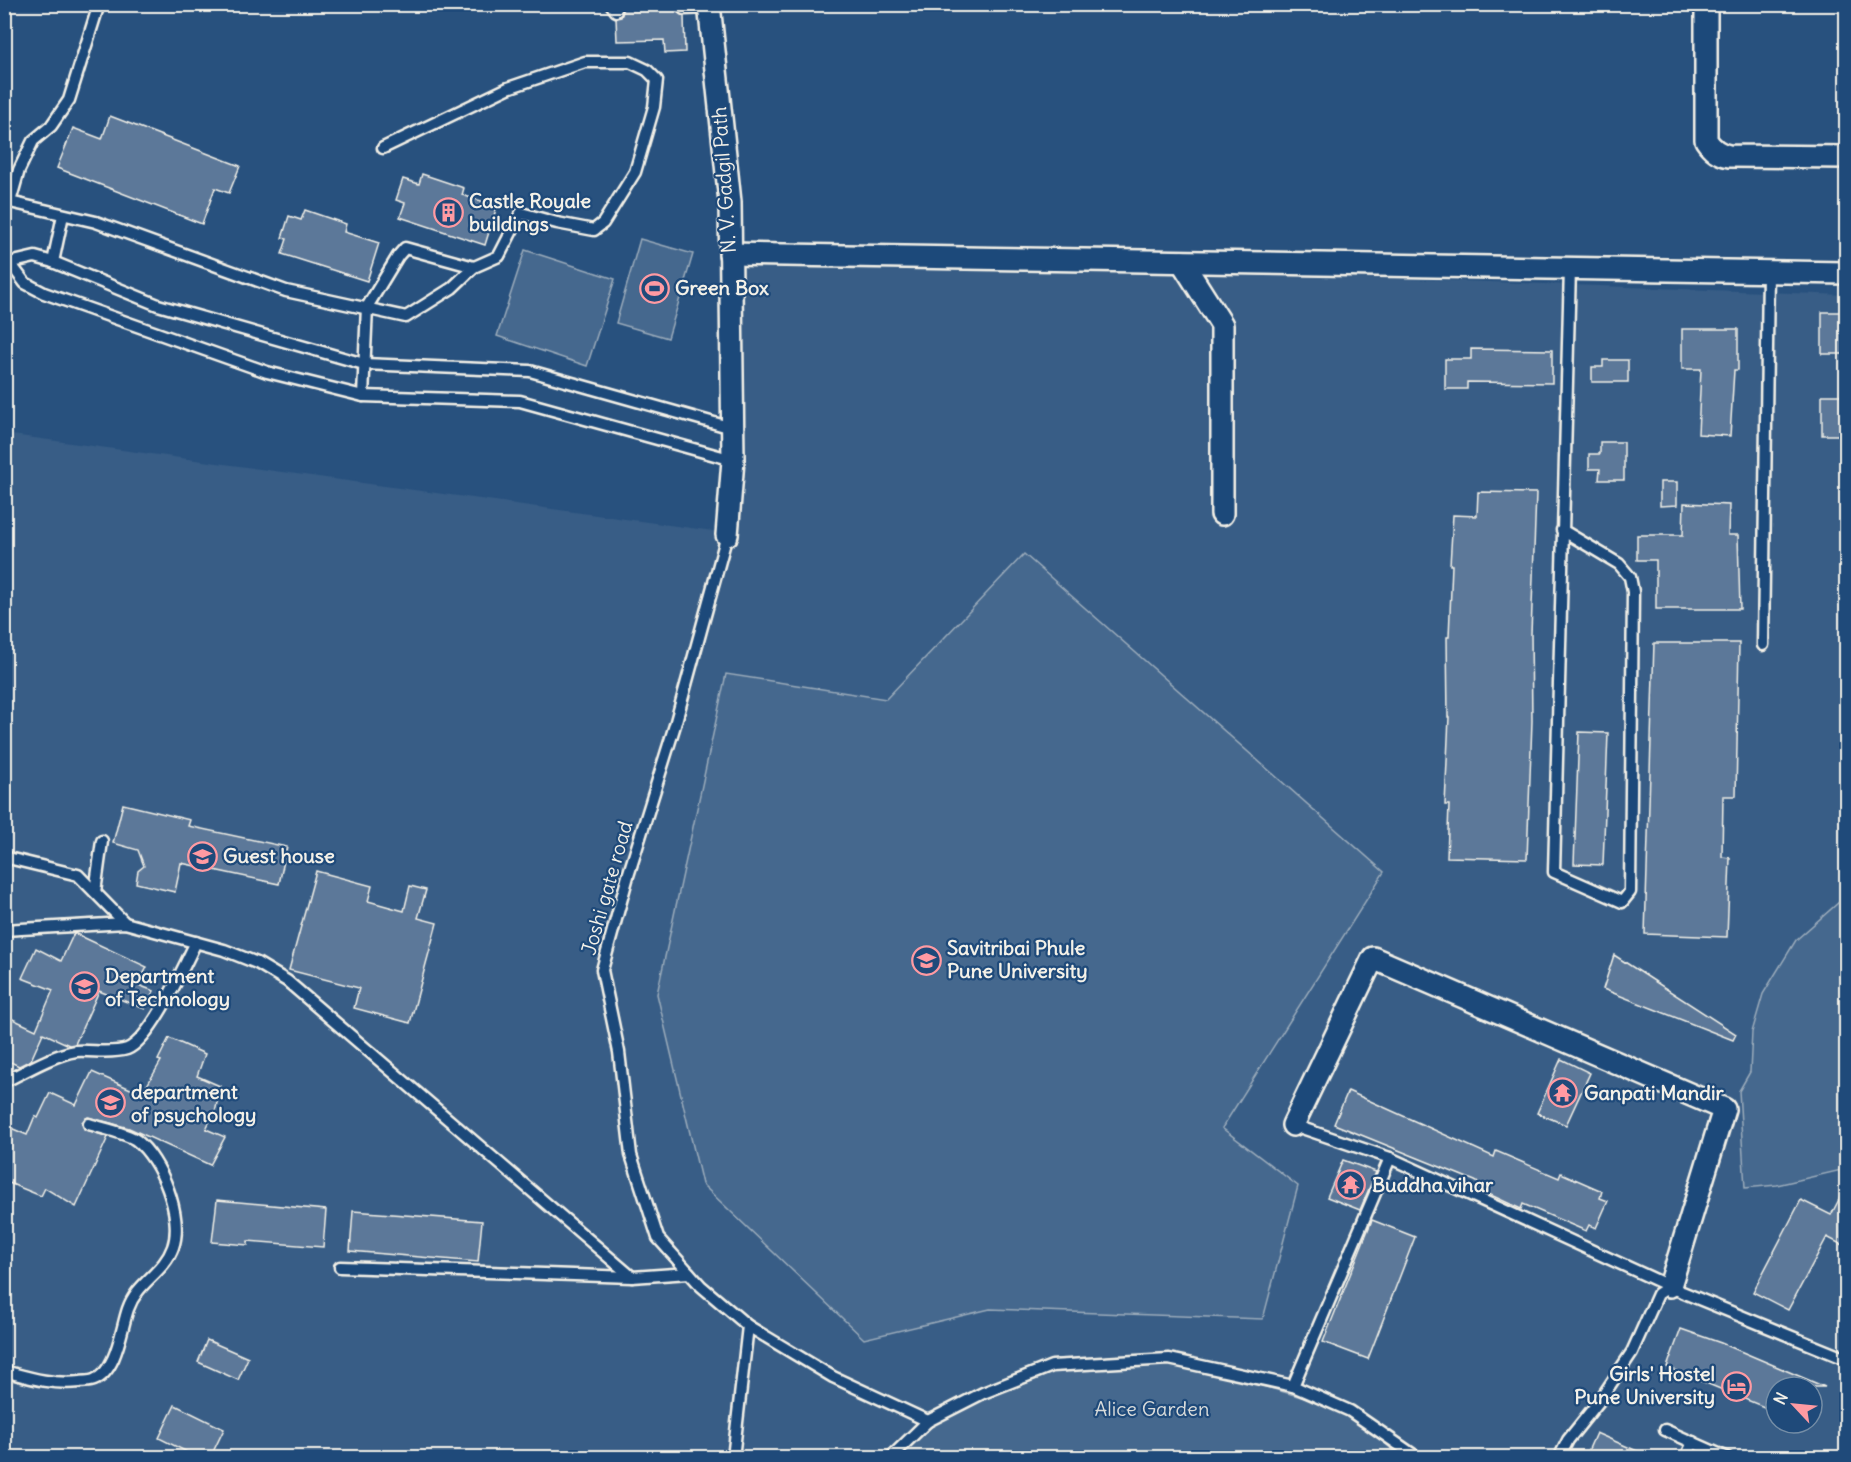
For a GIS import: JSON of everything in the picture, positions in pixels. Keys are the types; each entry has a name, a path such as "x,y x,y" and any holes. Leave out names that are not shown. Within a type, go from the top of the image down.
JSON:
{"street":[{"path":"1706,4 1706,140 1710,146 1729,156 1846,157"},
{"name":"N. V. Gadgil Path","path":"709,6 730,202 733,460 727,535"},
{"path":"730,254 1846,273"},
{"path":"1182,262 1222,325 1222,513"},
{"path":"1293,1125 1372,958 1383,962 1724,1109 1670,1286"}],"lane":[{"path":"99,4 69,100 51,126 33,141 10,201 96,222 286,291 406,317 452,288 474,267 499,256 521,213 594,230 603,223 634,172 654,107 657,80 647,70 630,62 585,62 508,88 383,148"},
{"path":"684,9 709,6"},
{"path":"53,262 63,215"},
{"path":"363,396 367,307 398,256 405,248 474,267"},
{"path":"7,259 35,257 53,262 158,305 364,364 530,371 732,428"},
{"path":"7,259 25,283 44,293 267,372 363,396 520,401 733,460"},
{"path":"1562,530 1619,564 1630,577 1633,592 1629,892 1622,902 1554,872 1562,530 1570,268"},
{"path":"1763,645 1768,272"},
{"name":"Joshi gate road","path":"727,535 675,724 628,876 602,970 619,1052 631,1155 658,1238 701,1286 748,1326 833,1377 928,1421"},
{"path":"95,892 102,841"},
{"path":"4,857 78,875 125,923"},
{"path":"4,930 125,923 224,950 257,963 287,981 632,1277"},
{"path":"4,1082 36,1065 74,1051 127,1049 145,1033 173,989 196,942"},
{"path":"4,1371 41,1381 63,1384 94,1380 108,1368 123,1332 128,1308 140,1286 160,1270 174,1246 176,1213 155,1161 135,1140 89,1124"},
{"path":"1293,1125 1390,1158 1670,1286 1846,1359"},
{"path":"1293,1386 1390,1158"},
{"path":"340,1267 632,1277 689,1273"},
{"path":"1559,1458 1568,1440 1600,1400 1632,1352 1658,1294 1670,1286"},
{"path":"733,1458 748,1326"},
{"path":"891,1458 928,1421 983,1393 1052,1366 1169,1359 1293,1386 1350,1411 1418,1458"},
{"path":"1665,1430 1728,1458"},
{"path":"1686,1458 1693,1442"}],"shaded area":[{"name":"Savitribai Phule Pune University","path":"730,254 1846,295 1846,1457 5,1458 5,434 728,533"}],"green space":[{"name":"Green Box","path":"640,239 693,254 668,338 616,323"},
{"path":"525,250 615,279 587,366 497,336"},
{"path":"1024,554 1384,872 1222,1128 1298,1186 1263,1319 990,1309 864,1339 702,1184 657,994 726,674 886,699"},
{"path":"1846,896 1846,1169 1777,1185 1745,1188 1739,1091 1750,1072 1752,1032 1763,994 1796,940"},
{"name":"Alice Garden","path":"1169,1359 1350,1411 1400,1457 890,1458 928,1421 1052,1366"}],"building":[{"path":"621,4 678,4 677,12 684,16 685,52 665,53 664,40 617,41 616,18 621,17 623,11"},
{"path":"110,116 240,166 229,193 215,188 202,224 57,168 73,128 102,139"},
{"name":"Castle Royale buildings","path":"422,174 464,188 462,195 497,206 485,245 400,217 405,203 396,200 403,179 419,184"},
{"path":"305,210 346,224 344,232 379,243 367,281 282,254 287,239 282,238 289,216 301,220"},
{"path":"1822,312 1846,312 1846,354 1822,354"},
{"path":"1682,329 1738,329 1738,370 1734,370 1730,436 1698,434 1701,369 1682,369"},
{"path":"1471,349 1552,350 1552,383 1467,382 1467,389 1445,389 1445,359 1471,359"},
{"path":"1603,360 1628,360 1628,382 1592,382 1592,367 1603,367"},
{"path":"1822,395 1846,395 1846,435 1822,435"},
{"path":"1600,442 1624,442 1624,480 1599,480 1600,469 1589,469 1589,454 1600,454"},
{"path":"1660,482 1677,482 1677,505 1660,506"},
{"path":"1478,492 1536,493 1527,859 1447,857 1449,805 1445,805 1449,717 1447,637 1449,637 1453,515 1477,516"},
{"path":"1684,503 1729,505 1728,535 1738,535 1740,609 1656,609 1656,560 1637,560 1637,535 1683,535"},
{"path":"1654,643 1739,643 1736,796 1723,796 1722,857 1730,858 1727,937 1645,934"},
{"path":"1579,732 1608,733 1603,865 1574,864"},
{"path":"123,804 190,820 188,826 287,847 279,884 181,863 175,892 136,883 138,871 144,866 138,850 113,843"},
{"path":"316,871 372,886 368,901 404,911 410,886 426,890 418,918 437,923 410,1023 354,1008 359,988 289,970"},
{"path":"74,933 147,967 138,985 154,991 145,1009 99,991 75,1044 69,1045 43,1033 31,1060 19,1066 4,1059 4,1015 36,1030 53,990 22,978 36,948 61,961"},
{"path":"1614,955 1736,1034 1733,1040 1603,989"},
{"path":"169,1038 205,1054 197,1076 220,1086 216,1108 206,1129 225,1137 210,1165 129,1128 88,1117 82,1122 84,1129 108,1137 76,1207 45,1188 41,1196 4,1181 4,1125 27,1135 35,1116 38,1118 50,1093 76,1105 92,1072 142,1094 161,1061 158,1060"},
{"name":"Ganpati Mandir","path":"1561,1059 1590,1073 1566,1125 1537,1113"},
{"path":"1348,1091 1494,1157 1496,1151 1559,1178 1561,1173 1602,1191 1600,1198 1608,1201 1596,1228 1589,1225 1586,1231 1523,1204 1521,1209 1480,1190 1482,1185 1475,1181 1334,1124"},
{"name":"Buddha vihar","path":"1343,1160 1376,1172 1360,1210 1327,1197"},
{"path":"1846,1186 1846,1247 1827,1237 1788,1310 1753,1292 1801,1200 1831,1215"},
{"path":"217,1200 326,1210 323,1247 248,1241 248,1245 212,1242"},
{"path":"353,1211 482,1221 478,1262 350,1251"},
{"path":"1372,1220 1415,1237 1368,1359 1323,1342"},
{"path":"1681,1329 1797,1375 1764,1375 1764,1407 1667,1367"},
{"path":"207,1340 248,1358 238,1380 198,1362"},
{"path":"175,1405 224,1429 210,1458 199,1458 159,1438"},
{"path":"1596,1433 1653,1458 1585,1458"}],"place":[{"name":"Castle Royale buildings","path":"448,212"},
{"name":"Green Box","path":"654,288"},
{"name":"Guest house","path":"202,856"},
{"name":"Savitribai Phule Pune University","path":"926,960"},
{"name":"Department of Technology","path":"84,987"},
{"name":"Ganpati Mandir","path":"1563,1093"},
{"name":"department of psychology","path":"110,1103"},
{"name":"Buddha vihar","path":"1351,1185"},
{"name":"Girls' Hostel Pune University","path":"1736,1386"}]}
